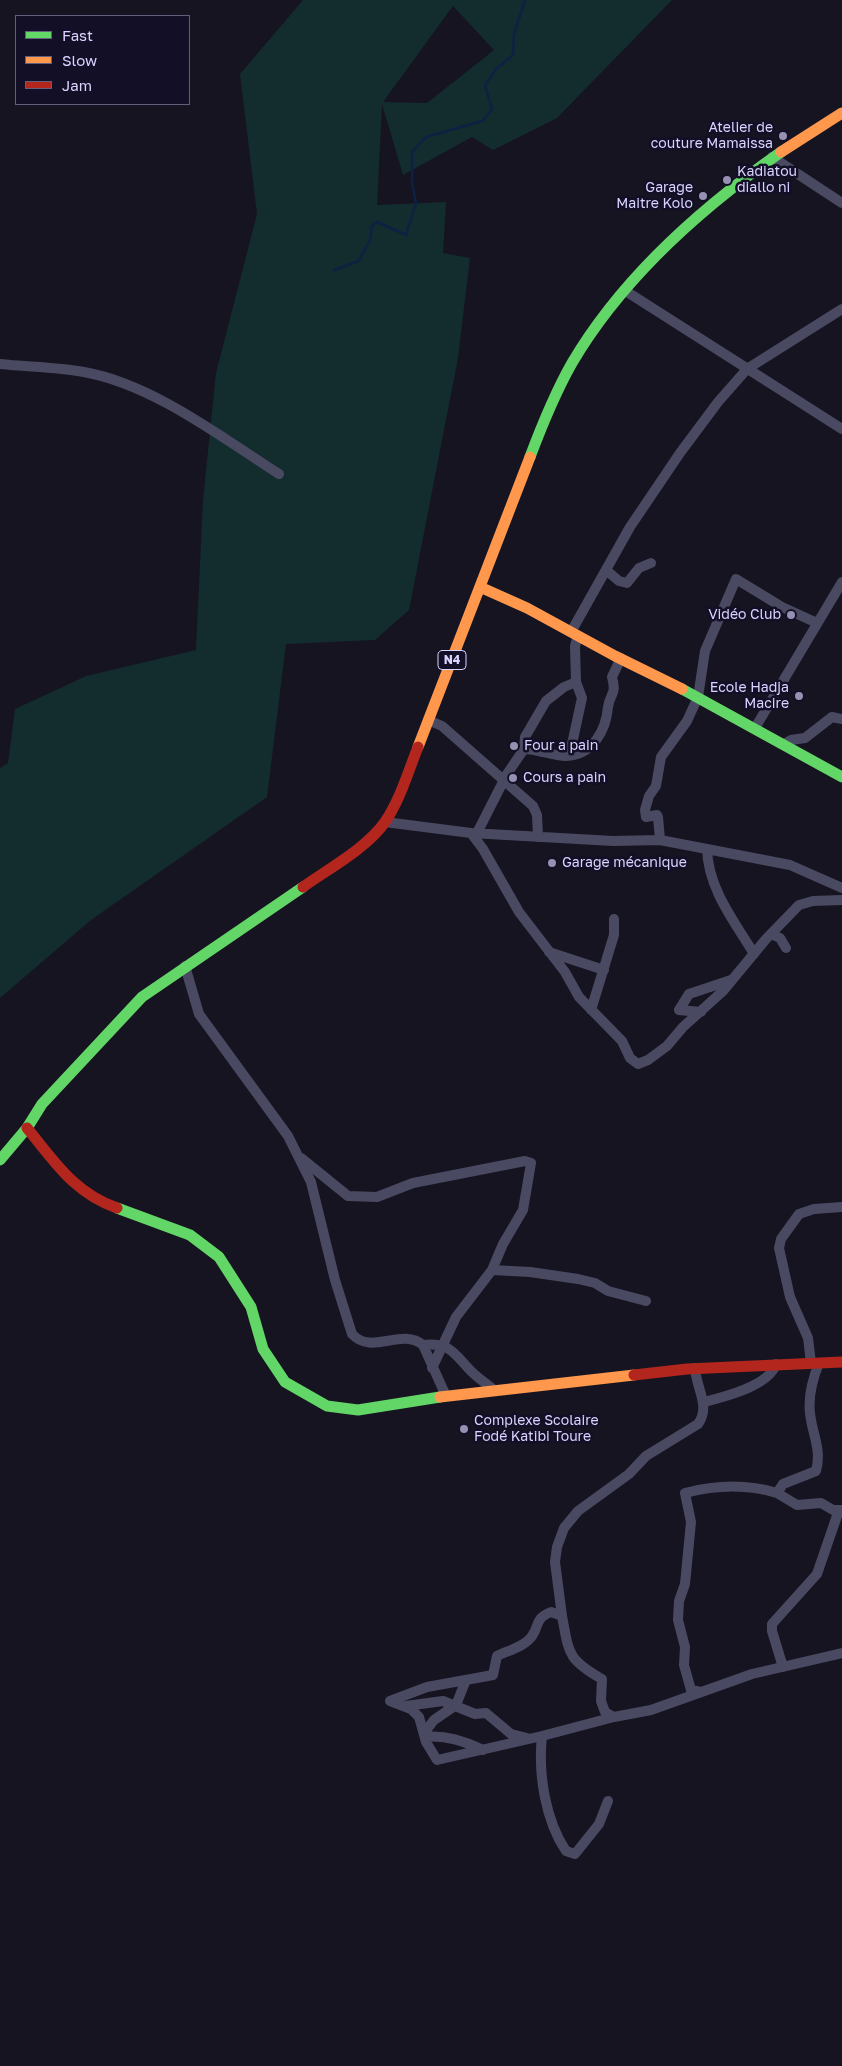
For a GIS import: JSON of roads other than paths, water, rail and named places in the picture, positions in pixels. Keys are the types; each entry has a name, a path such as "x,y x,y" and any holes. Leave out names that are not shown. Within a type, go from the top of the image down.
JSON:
{"main road":[{"name":"N4","path":"0,1160 27,1128 42,1104 109,1030 142,997 185,966 269,912 370,839 385,822 402,789 543,424 571,364 624,290 692,223 799,137 842,113"},
{"path":"480,587 527,608 574,634 656,674 842,777"},
{"path":"27,1128 73,1184 102,1203 190,1235 219,1257 250,1307 262,1349 285,1382 327,1406 358,1410 494,1390 695,1368 842,1362"}],"street":[{"path":"772,157 842,203"},
{"path":"624,290 842,429"},
{"path":"567,756 572,744 582,698 576,682 574,634 630,527 680,453 718,402 747,370 842,308"},
{"path":"0,364 84,372 142,390 188,416 279,474"},
{"path":"606,570 619,581 627,583 640,568 651,563"},
{"path":"660,840 658,817 655,815 646,817 645,810 649,796 656,786 661,757 687,721 698,698 705,651 736,579 782,607 817,623"},
{"path":"755,728 842,582"},
{"path":"524,749 567,756 589,749 597,740 607,718 608,703 615,687 612,677 621,658"},
{"path":"474,833 524,749 525,737 546,702 564,687 576,682"},
{"path":"784,744 791,740 805,738 832,717 842,719"},
{"path":"428,720 442,726 536,810 538,837"},
{"path":"385,822 474,833 613,841 660,840 790,865 842,888"},
{"path":"474,833 519,912 565,972 579,997 622,1041 630,1058 638,1064 648,1060 667,1046 683,1027 732,980 771,934 799,905 813,901 842,900"},
{"path":"708,849 708,859 716,890 754,954"},
{"path":"591,1010 614,935 614,919"},
{"path":"771,934 780,938 786,948"},
{"path":"549,952 604,970"},
{"path":"185,966 199,1014 280,1124 300,1158 311,1182 335,1280 352,1334 357,1340 366,1342 412,1338 423,1345 446,1396"},
{"path":"700,1012 679,1010 689,994 732,980"},
{"path":"300,1158 348,1196 377,1197 413,1183 531,1162 523,1210 503,1244 492,1270 456,1317 444,1347 432,1368"},
{"path":"777,1493 783,1484 816,1471 819,1461 810,1414 815,1363 808,1338 790,1297 779,1248 781,1239 799,1214 814,1209 842,1207"},
{"path":"492,1270 530,1272 578,1279 608,1291 646,1301"},
{"path":"423,1345 434,1344 444,1347 459,1356 470,1370 494,1390"},
{"path":"704,1402 743,1392 774,1370 776,1364"},
{"path":"614,1717 605,1712 601,1701 602,1679 581,1667 569,1654 555,1562 557,1547 564,1528 578,1511 630,1474 646,1456 698,1424 703,1417 704,1402 696,1380 695,1368"},
{"path":"701,1692 691,1690 684,1665 685,1647 678,1620 679,1601 685,1584 692,1522 685,1494 714,1487 755,1487 777,1493 797,1505 821,1503 833,1510 840,1510 817,1574 772,1624 772,1631 783,1667"},
{"path":"562,1616 551,1612 546,1614 536,1624 532,1637 518,1648 497,1656 493,1675 489,1674 427,1687 390,1701 404,1706 419,1717 424,1735 437,1760 483,1750 496,1745 530,1739 614,1717 651,1710 752,1674 842,1653"},
{"path":"424,1735 434,1720 456,1704 466,1680"},
{"path":"404,1706 421,1705 435,1700 456,1704 475,1714 486,1713 511,1734 530,1739"},
{"path":"424,1735 447,1737 463,1741 483,1750"},
{"path":"542,1736 541,1762 548,1812 566,1851 575,1854 599,1824 608,1801"}],"waterway":[{"path":"334,270 359,261 370,240 372,226 377,222 406,235 416,203 412,183 412,152 426,137 482,121 492,110 485,85 496,69 513,55 514,34 525,0"}],"place":[{"name":"Atelier de couture Mamaissa","path":"783,136"},
{"name":"Kadiatou diallo ni","path":"727,180"},
{"name":"Garage Maitre Kolo","path":"703,196"},
{"name":"Vidéo Club","path":"791,615"},
{"name":"Ecole Hadja Macire","path":"799,696"},
{"name":"Four a pain","path":"514,746"},
{"name":"Cours a pain","path":"513,778"},
{"name":"Garage mécanique","path":"552,863"},
{"name":"Complexe Scolaire Fodé Katibi Toure","path":"464,1429"}]}
